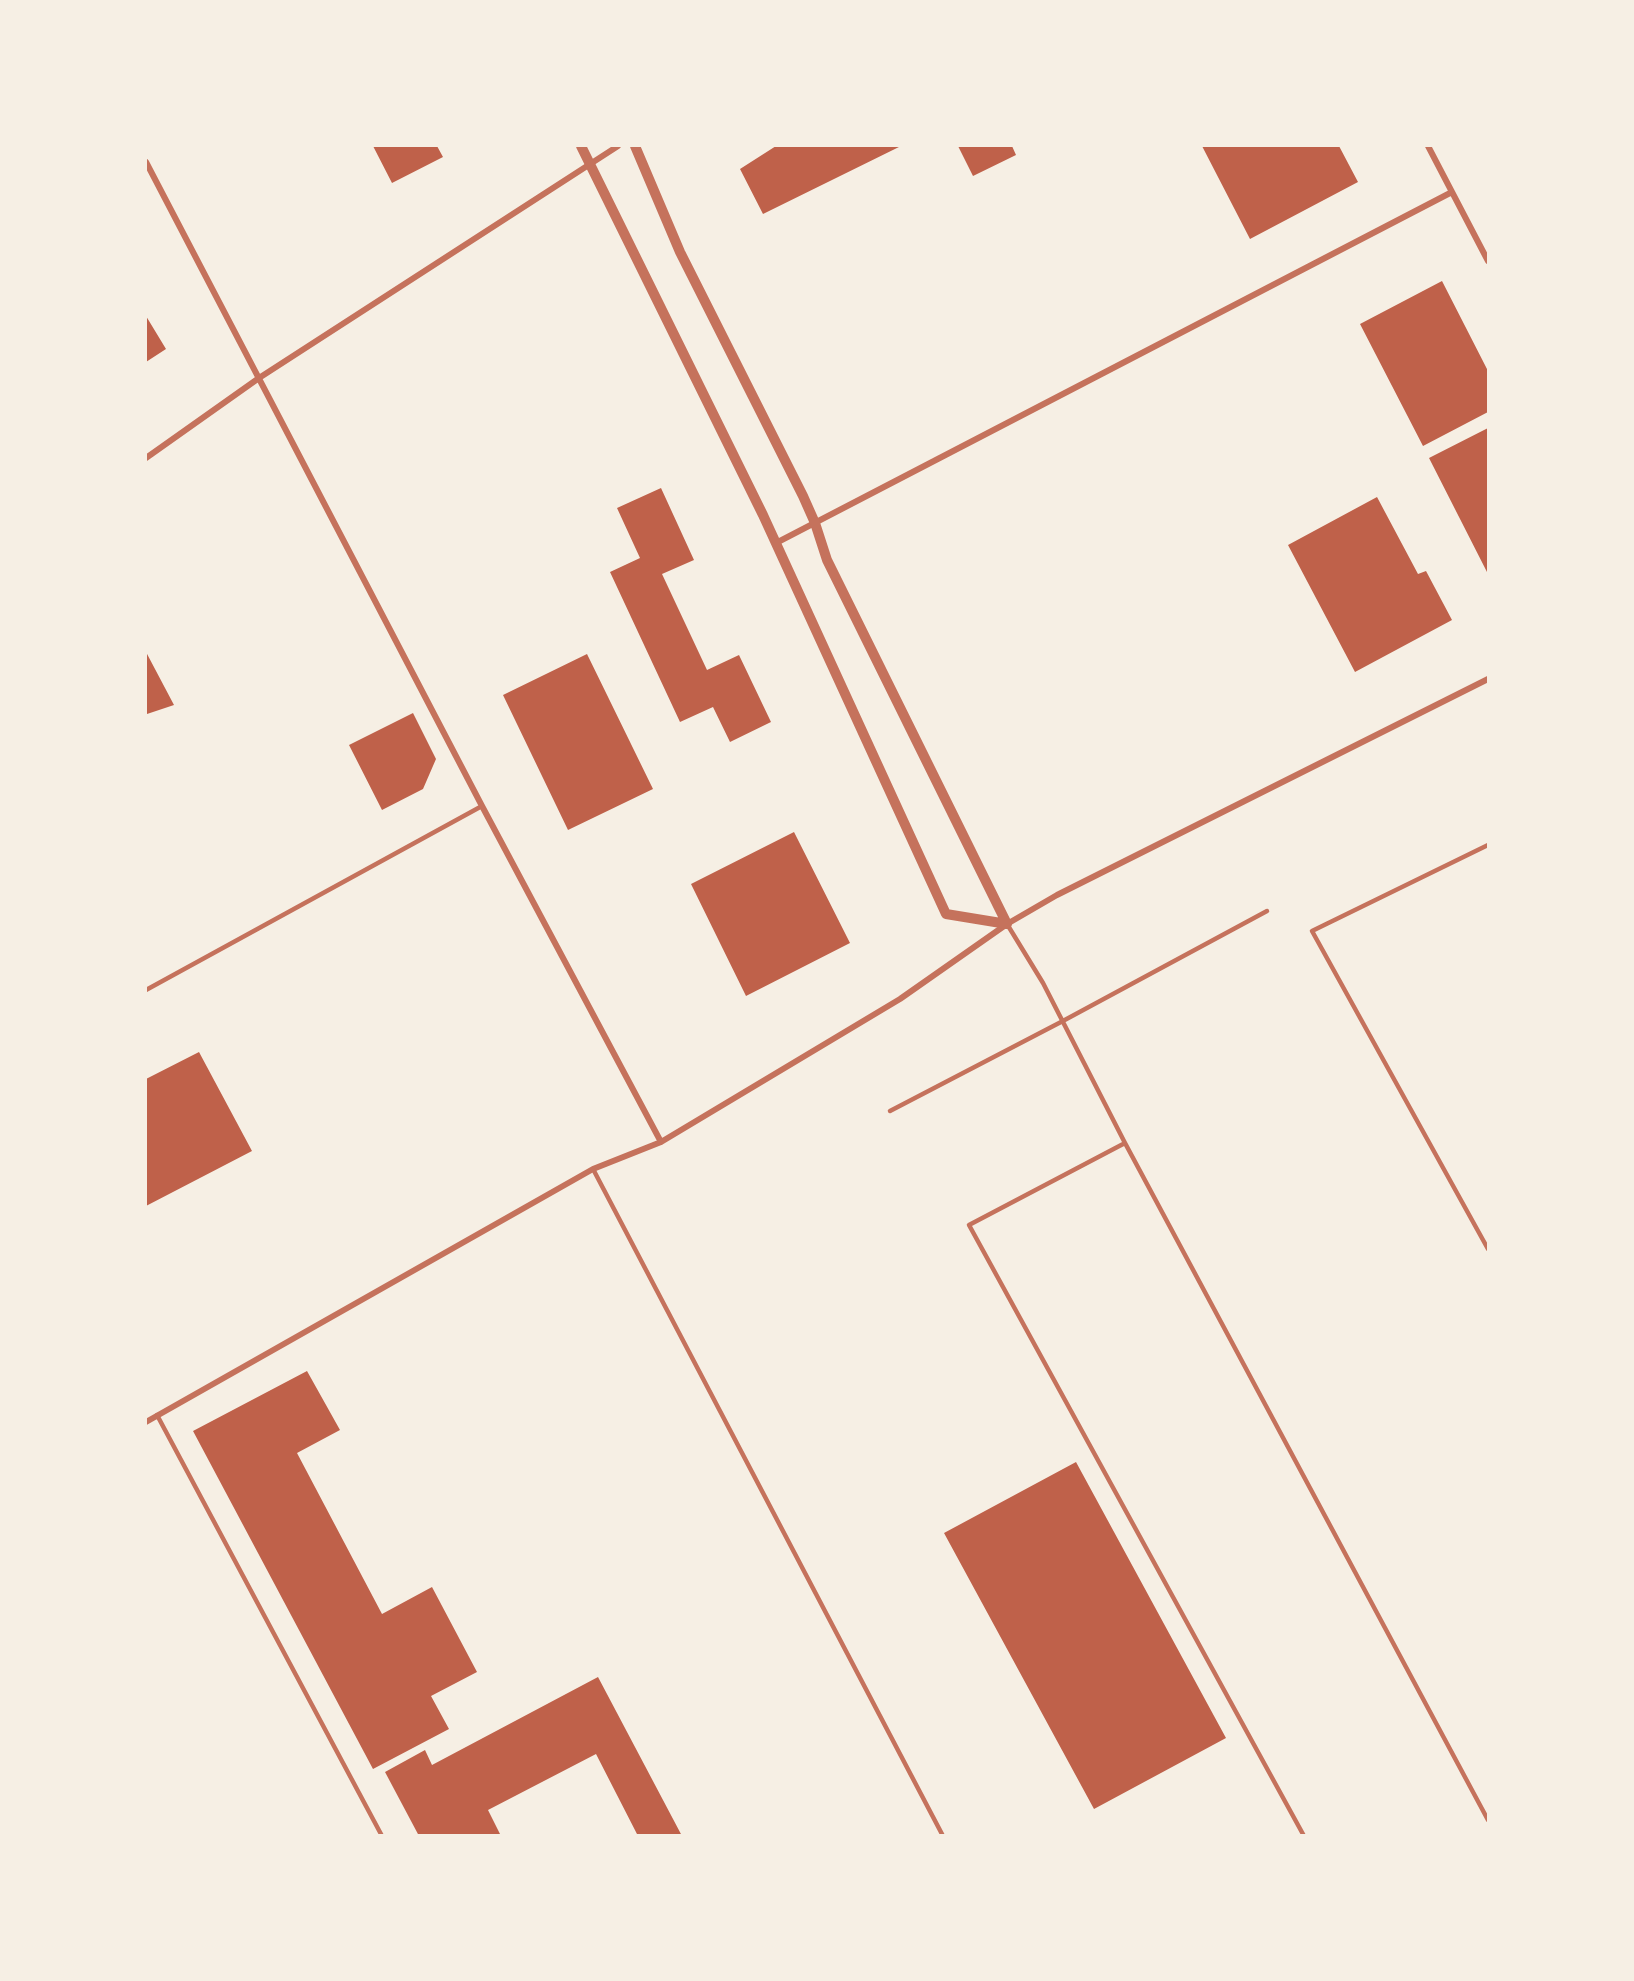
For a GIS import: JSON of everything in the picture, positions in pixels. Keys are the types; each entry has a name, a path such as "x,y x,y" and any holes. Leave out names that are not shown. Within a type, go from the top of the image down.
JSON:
{"street":[{"path":"581,146 758,504 946,914 1007,924"},
{"path":"146,458 259,378 618,146"},
{"path":"635,146 680,252 815,523 827,560 1007,924"},
{"path":"1428,146 1488,261"},
{"path":"146,162 482,806 661,1142"},
{"path":"775,543 1452,192"},
{"path":"146,1422 593,1169 661,1142 900,999 1007,924 1057,895 1488,679"}],"lane":[{"path":"146,990 482,806"},
{"path":"1488,845 1312,931 1488,1249"},
{"path":"890,1111 1267,911"},
{"path":"1007,924 1043,983 1125,1143 1488,1820"},
{"path":"1125,1143 969,1225 1304,1836"},
{"path":"593,1169 943,1836"},
{"path":"158,1415 382,1836"}],"building":[{"path":"373,146 437,146 443,157 392,183"},
{"path":"776,146 901,146 763,214 740,169"},
{"path":"958,146 1012,146 1016,155 973,176"},
{"path":"1202,146 1339,146 1358,182 1250,239"},
{"path":"1442,281 1488,371 1488,412 1423,446 1360,324"},
{"path":"146,316 166,349 146,362"},
{"path":"1488,428 1488,574 1429,458"},
{"path":"661,488 694,560 662,574 707,670 739,655 771,722 730,742 713,707 680,722 610,572 640,558 617,508"},
{"path":"1377,497 1418,574 1426,571 1452,620 1355,672 1288,545"},
{"path":"146,652 174,705 147,714 146,711"},
{"path":"587,654 653,789 568,830 503,695"},
{"path":"413,713 436,759 423,789 382,810 349,745"},
{"path":"794,832 850,943 746,996 691,884"},
{"path":"199,1052 252,1151 146,1206 146,1079"},
{"path":"307,1371 340,1430 297,1453 382,1614 432,1587 477,1672 431,1696 449,1729 373,1769 193,1431"},
{"path":"1076,1462 1226,1738 1094,1809 944,1533"},
{"path":"598,1677 682,1836 638,1836 596,1754 488,1810 501,1836 419,1836 385,1772 425,1750 432,1765"}]}
